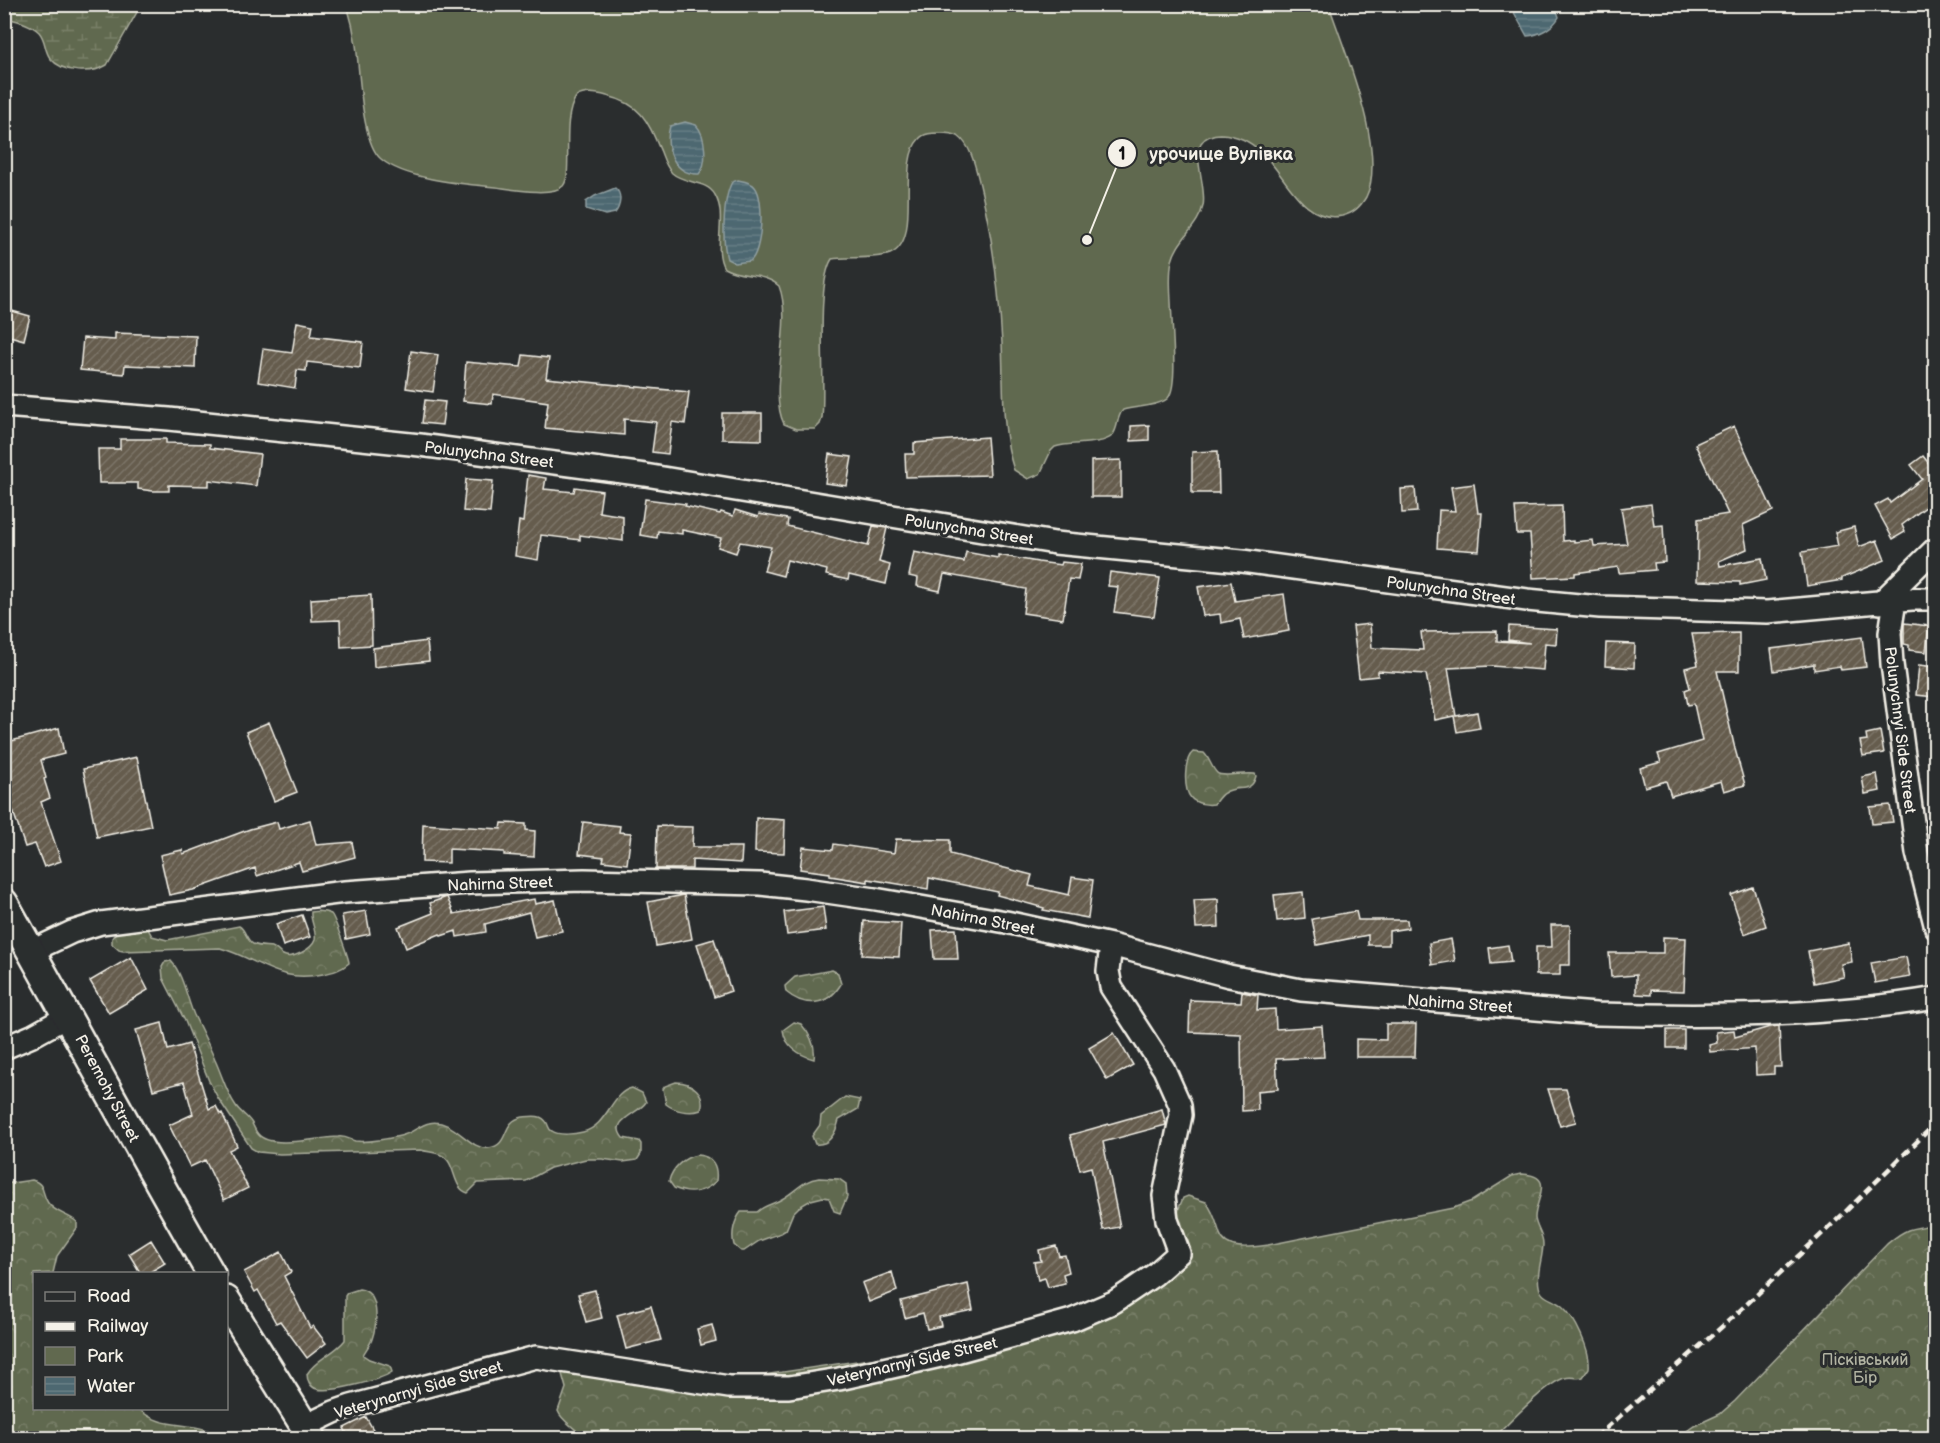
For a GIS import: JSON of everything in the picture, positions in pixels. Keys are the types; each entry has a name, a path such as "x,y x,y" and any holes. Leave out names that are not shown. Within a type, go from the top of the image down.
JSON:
{"street":[{"name":"Polunychna Street","path":"4,406 169,419 420,445 634,474 1066,544 1242,561 1527,600 1600,607 1767,612 1935,599"},
{"path":"1887,602 1935,548"},
{"name":"Polunychnyi Side Street","path":"1887,602 1892,664 1917,853 1935,928"},
{"name":"Nahirna Street","path":"32,951 72,932 114,921 345,892 470,883 584,880 749,884 806,889 1006,922 1111,945 1229,976 1301,990 1596,1014 1735,1015 1893,1005 1935,998"},
{"name":"Peremohy Street","path":"4,903 210,1272"},
{"name":"Veterynarnyi Side Street","path":"309,1432 334,1412 351,1406 536,1357 729,1387 757,1389 789,1387 893,1368 994,1343 1072,1320 1114,1302 1154,1275 1179,1253 1167,1220 1164,1196 1181,1115 1180,1105 1164,1070 1111,987 1108,971 1111,945"},
{"path":"4,1048 68,1016"},
{"path":"228,1303 309,1432"}],"green space":[{"path":"5,4 141,5 107,65 94,70 78,71 62,67 50,58 43,38 35,29 27,24 5,18"},
{"path":"347,5 1329,5 1353,74 1368,129 1372,155 1371,178 1366,197 1356,209 1342,216 1328,216 1305,205 1270,161 1248,142 1238,137 1221,134 1205,139 1201,143 1198,157 1203,206 1197,220 1178,246 1170,274 1174,357 1172,391 1162,402 1123,410 1116,430 1107,439 1093,443 1055,447 1040,474 1028,479 1014,470 1010,455 1004,408 1002,343 992,244 975,166 967,146 958,136 945,133 926,134 919,139 912,151 909,166 906,234 900,246 885,256 832,259 827,272 822,311 822,418 815,429 796,429 784,424 780,410 778,393 784,319 779,286 766,279 724,268 719,251 720,213 715,195 707,187 672,173 647,123 636,109 619,99 599,94 587,93 576,97 569,119 566,180 558,189 541,192 521,190 436,180 405,172 381,159 374,151 369,138 362,106 355,40"},
{"path":"1193,752 1204,753 1217,773 1255,774 1254,782 1247,787 1229,790 1214,804 1196,802 1188,794 1186,781 1186,767"},
{"path":"311,912 326,912 333,917 349,963 343,967 323,974 293,976 269,969 220,948 123,951 112,944 112,938 118,929 147,927 152,936 167,940 239,926 253,944 272,947 283,955 291,956 306,950 315,940"},
{"path":"171,961 182,980 194,1015 229,1095 264,1139 296,1142 340,1137 355,1141 372,1141 404,1135 425,1124 438,1122 454,1129 475,1145 489,1148 500,1142 511,1123 523,1117 542,1118 550,1129 559,1134 591,1129 619,1096 632,1088 642,1093 646,1102 622,1122 619,1132 623,1138 639,1141 641,1154 637,1160 623,1162 586,1159 550,1168 526,1181 478,1183 468,1193 459,1186 446,1158 421,1150 280,1154 258,1152 251,1148 209,1081 185,1021 163,978 162,967 165,962"},
{"path":"832,970 838,973 841,984 830,997 808,1002 801,1001 786,992 785,986 795,977"},
{"path":"794,1022 801,1024 810,1036 814,1059 798,1052 784,1036 783,1030"},
{"path":"676,1082 688,1084 697,1090 702,1099 701,1110 683,1111 666,1104 663,1089"},
{"path":"845,1097 860,1100 858,1109 839,1120 834,1133 825,1143 815,1144 812,1136 820,1125 821,1116"},
{"path":"697,1155 707,1157 713,1162 716,1181 696,1192 685,1192 674,1188 669,1181 673,1172 683,1161"},
{"path":"1532,1175 1538,1179 1542,1189 1535,1218 1543,1244 1538,1276 1540,1290 1545,1296 1559,1303 1572,1318 1585,1344 1589,1368 1583,1377 1565,1378 1548,1387 1494,1438 583,1438 558,1411 566,1388 562,1374 565,1371 596,1375 672,1392 736,1379 897,1355 932,1351 971,1353 1170,1268 1179,1208 1183,1198 1188,1196 1206,1202 1213,1213 1223,1240 1234,1246 1248,1247 1453,1208 1472,1201 1512,1176"},
{"path":"819,1178 839,1179 846,1184 847,1197 840,1213 834,1211 829,1198 811,1200 793,1213 786,1230 781,1233 759,1241 744,1251 734,1245 734,1228 741,1212 757,1212 782,1199 804,1183"},
{"path":"32,1180 36,1182 41,1186 51,1206 77,1222 77,1228 57,1256 53,1272 33,1272 33,1410 140,1410 158,1421 202,1429 222,1438 5,1438 5,1184"},
{"name":"Пісківський Бір","path":"1935,1220 1935,1438 1677,1438 1694,1426 1720,1414 1735,1401 1887,1244 1905,1231 1925,1226"},
{"path":"359,1289 371,1296 376,1310 374,1333 363,1355 390,1366 392,1372 355,1385 324,1390 312,1387 307,1374 315,1364 345,1340 345,1296"}],"water":[{"path":"1510,5 1555,5 1559,17 1545,30 1527,36"},
{"path":"685,122 696,125 704,142 704,164 699,174 683,170 677,165 670,151 668,134 670,126"},
{"path":"738,180 754,185 760,202 761,225 754,256 750,261 735,263 727,259 724,219 729,189 732,182"},
{"path":"615,188 620,201 615,213 605,215 586,209 586,202"}],"building":[{"path":"12,311 30,316 24,340 6,335"},
{"path":"297,322 313,325 311,336 363,342 360,368 307,362 306,371 297,370 295,388 258,382 263,349 292,353"},
{"path":"115,333 196,336 195,368 125,365 124,374 80,370 83,338 115,340"},
{"path":"411,351 438,355 433,392 406,388"},
{"path":"523,355 549,358 546,378 689,392 685,424 672,422 668,454 652,452 656,422 624,419 624,435 545,428 548,402 493,394 492,404 463,401 466,362 521,367"},
{"path":"425,400 445,402 442,425 422,423"},
{"path":"722,413 762,413 762,440 722,439"},
{"path":"1149,425 1149,440 1131,441 1131,426"},
{"path":"1734,426 1773,511 1743,525 1747,549 1719,561 1720,566 1762,558 1766,580 1740,585 1740,582 1697,581 1698,519 1728,514 1695,444"},
{"path":"987,437 990,475 906,477 905,454 914,454 914,443"},
{"path":"120,439 166,439 166,443 210,444 210,448 260,454 256,486 209,480 209,486 169,485 169,491 153,491 138,489 138,483 99,483 98,449 120,449"},
{"path":"1218,451 1219,493 1192,493 1192,452"},
{"path":"829,454 852,457 847,486 825,483"},
{"path":"1923,456 1935,469 1935,500 1902,525 1905,532 1893,539 1875,506 1888,499 1890,503 1922,479 1911,465"},
{"path":"1121,460 1121,497 1091,497 1091,461"},
{"path":"528,475 546,478 544,489 574,492 575,487 602,491 599,512 623,516 623,541 580,535 580,540 541,535 538,560 515,556 519,521 523,522"},
{"path":"466,479 493,481 490,513 463,511"},
{"path":"1474,484 1478,513 1482,513 1479,551 1437,548 1439,510 1455,511 1451,487"},
{"path":"1415,488 1417,512 1402,513 1401,489"},
{"path":"645,499 686,504 685,506 733,516 735,510 758,517 759,514 788,519 787,526 868,546 873,526 887,528 879,562 890,565 886,584 849,575 848,580 826,575 827,570 787,560 783,576 764,571 771,547 740,542 736,553 718,547 721,538 682,530 682,534 658,531 657,538 640,535"},
{"path":"1651,504 1654,526 1663,525 1665,562 1654,563 1655,570 1619,573 1618,567 1575,573 1575,576 1533,578 1530,534 1517,534 1515,507 1562,506 1563,541 1593,540 1594,546 1627,544 1621,508"},
{"path":"1854,527 1859,547 1877,540 1885,560 1842,578 1842,580 1807,586 1802,552 1838,546 1835,532"},
{"path":"914,552 964,562 966,552 1061,565 1062,562 1081,564 1078,580 1069,579 1063,619 1023,613 1026,589 944,574 940,591 917,586 918,578 909,576"},
{"path":"1110,572 1160,578 1154,617 1114,612 1118,587 1108,586"},
{"path":"1231,582 1235,601 1284,594 1289,631 1244,639 1240,619 1221,623 1220,614 1203,616 1198,587"},
{"path":"371,595 372,645 341,647 340,620 312,621 311,599"},
{"path":"1904,623 1929,626 1926,652 1909,650 1909,645 1904,644"},
{"path":"1370,624 1372,648 1423,650 1421,632 1497,631 1497,641 1530,643 1508,640 1509,626 1557,629 1556,644 1545,643 1543,670 1492,666 1448,668 1456,716 1477,712 1480,728 1457,732 1454,716 1435,720 1426,674 1378,671 1378,676 1359,678 1353,626"},
{"path":"1739,633 1739,671 1717,671 1745,785 1724,791 1721,781 1671,796 1666,781 1645,787 1640,768 1661,762 1658,754 1702,741 1694,704 1688,705 1685,690 1690,688 1685,668 1698,665 1692,634"},
{"path":"1862,637 1866,667 1841,670 1840,666 1814,670 1814,664 1774,671 1771,649"},
{"path":"427,641 429,661 374,667 373,648"},
{"path":"1606,643 1635,644 1634,668 1605,666"},
{"path":"1919,665 1935,667 1935,697 1916,695"},
{"path":"269,722 297,792 274,801 246,732"},
{"path":"59,728 64,754 41,760 50,798 41,802 61,861 44,867 35,844 25,847 4,784 4,743"},
{"path":"1880,731 1884,753 1863,756 1860,741 1867,740 1866,734"},
{"path":"137,757 151,826 97,837 83,769"},
{"path":"1877,774 1880,791 1865,794 1862,777"},
{"path":"1890,805 1893,822 1872,824 1870,807"},
{"path":"756,818 785,820 784,853 755,852"},
{"path":"310,820 316,845 352,842 355,857 302,871 299,862 257,876 255,868 193,890 169,895 160,855 182,850 183,854 250,829 277,822 279,829"},
{"path":"583,822 620,826 619,832 631,833 627,864 603,861 604,857 579,854"},
{"path":"502,823 526,824 526,830 535,831 534,857 504,855 504,852 449,849 449,863 422,862 423,824 501,829"},
{"path":"657,826 693,827 692,847 742,847 741,863 692,860 692,869 656,869"},
{"path":"896,839 950,840 950,854 1032,875 1029,886 1069,895 1072,877 1093,880 1088,918 1043,910 1044,908 997,895 998,892 929,878 928,889 868,879 868,882 800,869 803,847 833,850 834,844 894,853"},
{"path":"1753,887 1766,926 1744,934 1731,895"},
{"path":"1303,892 1305,918 1277,921 1274,895"},
{"path":"684,895 692,939 656,946 648,902"},
{"path":"447,897 454,914 534,899 535,904 555,900 562,931 535,937 529,912 485,924 486,932 457,937 456,931 441,936 440,934 406,948 398,927 433,913 430,903"},
{"path":"1218,899 1219,927 1196,928 1194,900"},
{"path":"823,907 826,930 787,935 784,912"},
{"path":"366,911 370,934 346,939 342,915"},
{"path":"1356,911 1358,920 1407,920 1408,928 1389,931 1389,945 1368,945 1368,935 1317,945 1312,919"},
{"path":"302,915 310,937 283,946 276,924"},
{"path":"864,921 901,923 899,957 862,955"},
{"path":"1551,925 1570,925 1570,965 1560,965 1560,975 1536,975 1536,947 1552,947"},
{"path":"956,929 958,959 934,959 932,930"},
{"path":"1663,937 1686,938 1684,991 1651,990 1651,995 1636,994 1636,975 1611,977 1609,953 1663,953"},
{"path":"714,939 731,991 714,997 697,944"},
{"path":"1451,939 1455,961 1432,965 1429,943"},
{"path":"1849,943 1852,962 1841,964 1844,977 1814,983 1808,951"},
{"path":"1508,945 1511,962 1491,964 1489,948"},
{"path":"131,957 148,990 109,1013 90,981"},
{"path":"1906,957 1910,977 1875,983 1871,963"},
{"path":"1242,992 1258,995 1257,1010 1275,1009 1276,1029 1322,1026 1324,1057 1276,1059 1278,1089 1257,1091 1258,1110 1242,1111 1241,1034 1189,1032 1190,1000 1241,1002"},
{"path":"162,1023 168,1050 189,1044 209,1109 216,1106 220,1114 222,1113 237,1146 229,1150 248,1188 224,1200 205,1160 190,1167 169,1125 193,1114 184,1082 153,1090 136,1030"},
{"path":"1386,1024 1416,1024 1415,1057 1356,1057 1356,1039 1386,1040"},
{"path":"1779,1026 1781,1067 1774,1067 1774,1074 1756,1075 1755,1048 1710,1052 1709,1045 1717,1043 1716,1032 1734,1030 1735,1037"},
{"path":"1667,1030 1684,1030 1684,1048 1667,1048"},
{"path":"1114,1033 1133,1065 1107,1080 1089,1048"},
{"path":"1548,1089 1566,1089 1576,1122 1560,1126"},
{"path":"1162,1109 1166,1125 1103,1142 1120,1227 1103,1230 1091,1167 1080,1170 1070,1135"},
{"path":"151,1240 165,1263 150,1272 140,1272 129,1254"},
{"path":"1056,1246 1059,1256 1065,1255 1069,1272 1063,1274 1065,1283 1048,1287 1045,1278 1038,1280 1034,1262 1041,1261 1039,1250"},
{"path":"281,1252 291,1272 284,1276 310,1328 313,1326 326,1343 307,1358 280,1321 276,1323 258,1290 255,1292 244,1272"},
{"path":"892,1272 897,1291 869,1302 862,1283"},
{"path":"968,1284 973,1310 939,1317 941,1326 927,1329 923,1313 905,1318 901,1301"},
{"path":"595,1290 602,1318 586,1322 578,1294"},
{"path":"651,1306 661,1340 626,1349 617,1315"},
{"path":"712,1325 716,1341 701,1345 697,1329"},
{"path":"366,1417 375,1433 364,1438 349,1438 344,1428"}],"railway":[{"path":"1595,1438 1733,1317 1936,1123"}],"place":[{"name":"урочище Вулівка","path":"1087,240"}]}
